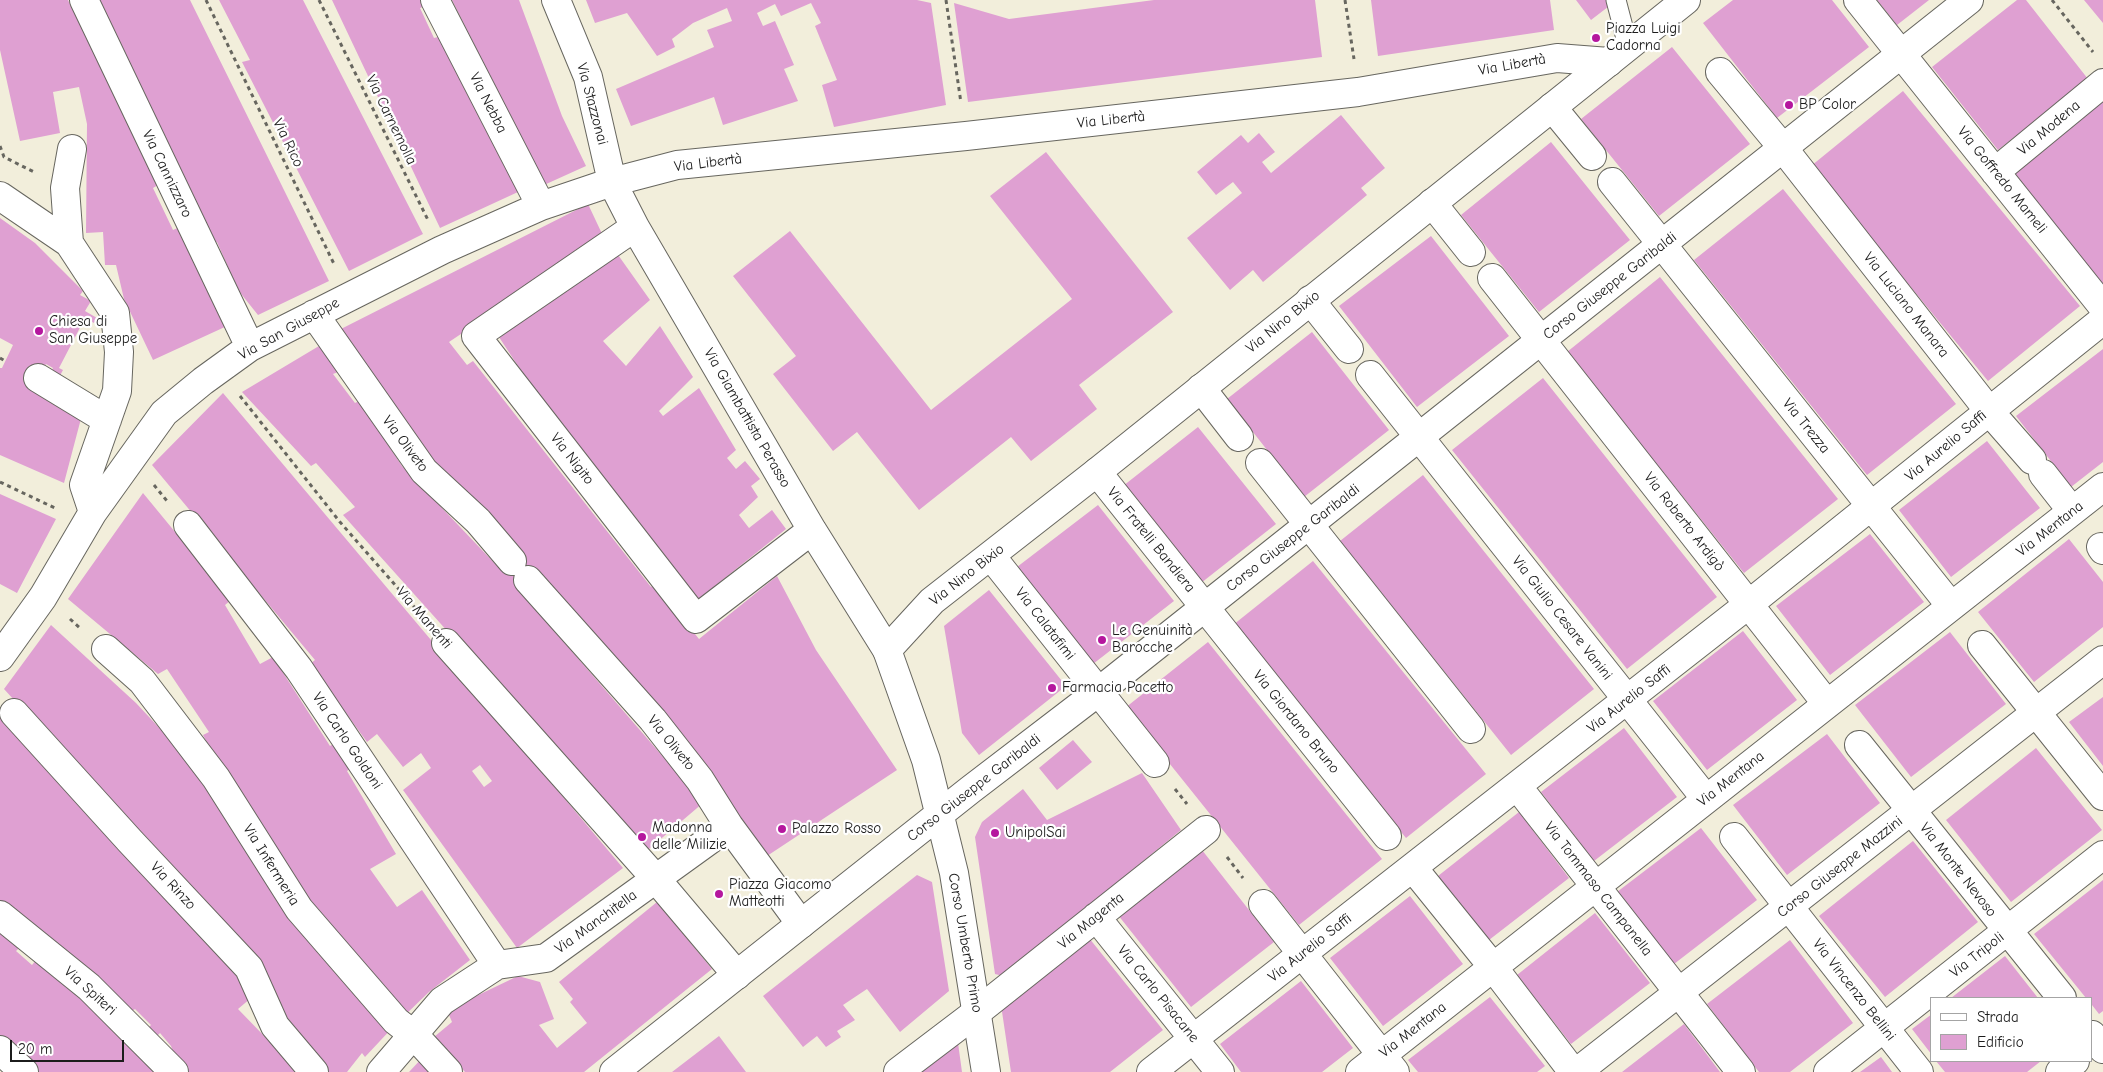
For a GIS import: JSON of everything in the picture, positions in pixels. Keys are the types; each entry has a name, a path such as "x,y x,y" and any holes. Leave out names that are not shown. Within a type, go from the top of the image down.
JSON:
{"street":[{"name":"Via Cannizzaro","path":"84,0 250,347"},
{"name":"Via Nebba","path":"435,0 541,206"},
{"name":"Via Stazzonai","path":"556,0 588,77 612,182"},
{"name":"Via Nino Bixio","path":"887,650 932,601 1097,472 1686,0"},
{"name":"Via Goffredo Mameli","path":"1858,0 2103,307"},
{"name":"Corso Giuseppe Garibaldi","path":"614,1072 1205,608 1969,0"},
{"name":"Via Libertà","path":"612,182 677,165 966,136 1358,92 1557,58 1619,54"},
{"name":"Via Luciano Manara","path":"1720,72 1783,148 1988,411 2038,467 2072,511"},
{"name":"Via Modena","path":"1995,172 2103,84"},
{"path":"1552,107 1592,156"},
{"path":"69,243 65,188 72,149"},
{"name":"Via San Giuseppe","path":"0,657 43,597 90,517 130,458 164,413 219,369 250,347 442,250 541,206 612,182"},
{"name":"Via Giambattista Perasso","path":"612,182 635,227 812,530 887,650"},
{"name":"Via Trezza","path":"1612,182 1951,606"},
{"path":"0,196 69,243 115,313 119,352 117,391 84,485 90,517"},
{"path":"1432,203 1471,252"},
{"name":"Via Nigito","path":"635,227 476,336 696,619 812,530"},
{"name":"Via Roberto Ardigò","path":"1492,278 1827,704"},
{"path":"1310,300 1349,349"},
{"name":"Via Oliveto","path":"314,314 424,471 478,521 653,720 700,780 729,826 802,924"},
{"name":"Via Aurelio Saffi","path":"1151,1072 1872,507 1988,411 2103,320"},
{"name":"Via Giulio Cesare Vanini","path":"1370,375 1706,799"},
{"path":"38,378 107,420"},
{"path":"1201,388 1239,437"},
{"path":"1260,463 1471,729"},
{"name":"Via Fratelli Bandiera","path":"1097,472 1205,608"},
{"name":"Via Mentana","path":"1360,1072 1388,1064 1493,968 2103,487"},
{"name":"Via Carlo Goldoni","path":"188,525 299,669 497,965"},
{"name":"Via Calatafimi","path":"991,556 1155,763"},
{"name":"Via Giordano Bruno","path":"1205,608 1387,836"},
{"name":"Via Manenti","path":"446,643 646,875 737,975"},
{"path":"1982,645 2103,796"},
{"name":"Via Infermeria","path":"106,649 142,681 216,778 298,909 396,1021 414,1035 448,1072"},
{"name":"Corso Umberto Primo","path":"887,650 926,760 954,873 986,1072"},
{"name":"Corso Giuseppe Mazzini","path":"1576,1072 2103,660"},
{"name":"Via Rinzo","path":"14,713 250,968 275,1026 314,1072"},
{"path":"1859,745 1912,811"},
{"name":"Via Tommaso Campanella","path":"1517,786 1742,1072"},
{"name":"Via Monte Nevoso","path":"1912,811 2061,997"},
{"name":"Via Manchitella","path":"381,1072 442,1001 497,965 546,958 646,875 729,826"},
{"name":"Via Magenta","path":"898,1072 977,1012 1206,830"},
{"path":"1734,837 1789,907"},
{"name":"Via Tripoli","path":"1828,1072 2103,855"},
{"path":"1413,868 1493,968 1572,1072"},
{"path":"1263,904 1388,1064"},
{"name":"Via Vincenzo Bellini","path":"1789,907 1919,1072"},
{"name":"Via Spiteri","path":"0,916 89,987 174,1072"},
{"name":"Via Carlo Pisacane","path":"1096,917 1220,1072"},
{"path":"0,1050 24,1072"},
{"path":"2060,1072 2073,1062"}],"lane":[{"path":"1616,0 1619,54"}],"path":[{"name":"Via Rico","path":"206,0 350,296"},
{"name":"Via Carnemolla","path":"319,0 442,250"},
{"path":"946,0 966,136"},
{"path":"1345,0 1358,92"},
{"path":"2052,0 2097,57"},
{"path":"0,146 4,157 65,188"},
{"path":"0,358 5,361"},
{"name":"Via Manenti","path":"219,369 340,522 446,643"},
{"path":"130,458 188,525"},
{"path":"0,482 90,517"},
{"path":"43,597 106,649"}],"building":[{"path":"0,0 68,0 158,185 153,188 173,230 180,227 227,326 153,360 124,299 116,265 105,265 103,232 86,233 87,124 79,87 53,92 60,133 20,141 0,50"},
{"path":"97,0 190,0 329,281 258,315 238,290 217,242 211,244"},
{"path":"219,0 303,0 423,234 349,271 242,62 250,60"},
{"path":"332,0 420,0 423,7 420,8 434,38 438,37 454,68 458,66 518,192 440,228"},
{"path":"452,0 519,0 562,116 586,166 544,185"},
{"path":"586,0 917,0 931,3 946,105 834,127 822,85 837,80 815,26 821,23 811,3 781,16 775,4 757,13 763,26 775,21 794,65 784,69 798,101 723,125 714,97 631,126 616,89 714,47 707,30 732,21 727,8 693,23 672,39 675,47 657,56 627,13 595,23"},
{"path":"1154,0 1315,0 1322,57 968,102 954,3 1009,19"},
{"path":"1371,0 1550,0 1554,30 1378,56"},
{"path":"1576,0 1617,0 1591,20"},
{"path":"1733,0 1832,0 1869,47 1777,118 1703,23"},
{"path":"1877,0 1929,0 1897,25"},
{"path":"2017,0 2026,0 2088,79 1998,150 1932,67"},
{"path":"2084,0 2103,0 2103,23"},
{"path":"1672,47 1750,144 1659,216 1581,119"},
{"path":"1903,91 2080,306 1988,381 1811,166"},
{"path":"2103,100 2103,286 2012,171"},
{"path":"1341,115 1385,168 1361,188 1367,195 1263,282 1253,270 1230,290 1187,238 1242,193 1233,182 1216,195 1197,172 1241,135 1248,143 1259,133 1275,152 1262,162 1271,173"},
{"path":"1551,142 1630,240 1539,312 1461,215"},
{"path":"1046,152 1173,312 1079,385 1097,409 1031,461 1011,437 919,510 857,432 833,451 773,374 796,356 733,276 790,231 931,410 1072,299 990,196"},
{"path":"1783,189 1956,404 1867,475 1694,260"},
{"path":"588,204 604,238 449,342 467,365 473,361 651,587 655,584 699,639 777,576 816,650 897,770 767,856 518,589 703,803 643,854 453,631 449,633 343,515 355,507 316,463 311,466 242,392 319,346 338,372 333,374 355,403 359,401 402,466 501,570 521,553 437,464 398,417 337,331"},
{"path":"0,218 35,243 83,291 80,295 91,301 85,311 97,318 94,323 85,318 59,368 63,370 56,383 48,378 53,368 46,364 38,378 83,411 64,483 0,455 0,368 2,368 13,345 0,338"},
{"path":"1431,236 1509,336 1417,407 1339,306"},
{"path":"616,252 650,300 603,341 626,366 660,326 693,377 659,411 663,416 699,388 736,450 727,458 736,469 745,461 760,479 751,486 758,497 739,515 749,528 772,510 786,529 695,602 571,447 497,334"},
{"path":"1660,277 1838,499 1744,573 1567,352"},
{"path":"1312,332 1389,430 1304,497 1227,399"},
{"path":"2103,349 2103,462 2071,487 2016,416"},
{"path":"1543,378 1717,597 1627,669 1452,450"},
{"path":"223,393 623,868 517,948 403,790 431,768 421,753 403,767 377,734 367,742 310,664 315,660 152,465","holes":["480,765 492,781 484,787 472,771"]},
{"path":"1198,427 1276,524 1201,583 1123,486"},
{"path":"1987,441 2040,508 1951,577 1899,510"},
{"path":"1423,475 1594,689 1511,755 1340,541"},
{"path":"143,493 231,600 225,605 260,664 273,657 330,746 335,743 351,768 347,771 396,854 370,869 397,907 422,890 470,960 429,992 401,1019 298,898 239,805 203,735 209,732 167,669 158,674 68,599"},
{"path":"0,494 56,519 17,593 0,584"},
{"path":"1098,505 1174,601 1093,664 1017,567"},
{"path":"1870,534 1924,602 1830,675 1776,606"},
{"path":"2069,539 2103,582 2103,627 2034,682 1978,612"},
{"path":"1313,561 1486,774 1406,838 1233,625"},
{"path":"989,590 1066,686 979,755 962,733 944,626"},
{"path":"51,625 136,703 209,781 394,1026 365,1057 362,1053 347,1072 328,1072 277,1007 257,966 4,689"},
{"path":"1743,631 1797,700 1707,770 1653,701"},
{"path":"1950,632 2006,704 1911,777 1855,705"},
{"path":"1208,642 1382,859 1299,925 1125,708"},
{"path":"2103,697 2103,766 2069,722"},
{"path":"0,713 234,968 251,998 238,1009 299,1072 182,1072 179,1069 171,1046 160,1033 155,1038 147,1029 151,1025 135,1009 132,1011 0,904"},
{"path":"1624,728 1677,797 1594,861 1541,792"},
{"path":"1827,734 1880,803 1787,875 1733,805"},
{"path":"1073,740 1092,762 1057,790 1039,768"},
{"path":"2036,748 2102,830 2011,902 1946,820"},
{"path":"1142,773 1181,830 1003,976 995,974 975,837 982,822 1023,789 1047,820"},
{"path":"1519,812 1569,878 1489,940 1438,876"},
{"path":"1701,828 1757,900 1674,964 1617,892"},
{"path":"1913,841 1978,922 1885,997 1819,916"},
{"path":"1202,850 1274,942 1191,1007 1118,915"},
{"path":"917,875 932,882 949,991 900,1032 867,989 843,1005 855,1020 837,1031 841,1037 826,1047 817,1036 803,1047 763,996"},
{"path":"2103,880 2103,1011 2099,1014 2093,1006 2093,997 2085,997 2034,934"},
{"path":"1410,896 1463,964 1383,1026 1330,958"},
{"path":"657,902 712,969 584,1072 465,1072 434,1037 452,1022 447,1010 518,976 540,982 554,1019 539,1025 557,1048 587,1023 570,1002 573,999 559,982"},
{"path":"1595,913 1650,983 1571,1044 1517,975"},
{"path":"0,925 19,948 16,951 32,965 37,959 165,1072 32,1072 0,1043"},
{"path":"1089,938 1163,1030 1110,1072 1011,1072 1001,1005"},
{"path":"1790,940 1853,1023 1790,1072 1759,1072 1707,1004"},
{"path":"2005,956 2037,997 1952,997"},
{"path":"1301,981 1353,1048 1322,1072 1241,1072 1220,1044"},
{"path":"1490,997 1545,1066 1537,1072 1418,1072 1408,1060"},
{"path":"1930,1016 1930,1052 1912,1029"},
{"path":"1684,1024 1720,1072 1622,1072"},
{"path":"719,1036 746,1072 672,1072"},
{"path":"958,1043 962,1072 921,1072"},
{"path":"424,1056 438,1072 409,1072"},
{"path":"1881,1057 1892,1072 1860,1072"},
{"path":"1937,1062 2040,1062 2027,1072 1945,1072"}],"place":[{"name":"Piazza Luigi Cadorna","path":"1596,38"},
{"name":"BP Color","path":"1789,105"},
{"name":"Chiesa di San Giuseppe","path":"39,331"},
{"name":"Le Genuinità Barocche","path":"1102,640"},
{"name":"Farmacia Pacetto","path":"1052,688"},
{"name":"Palazzo Rosso","path":"782,829"},
{"name":"UnipolSai","path":"995,833"},
{"name":"Madonna delle Milizie","path":"642,837"},
{"name":"Piazza Giacomo Matteotti","path":"719,894"}]}
